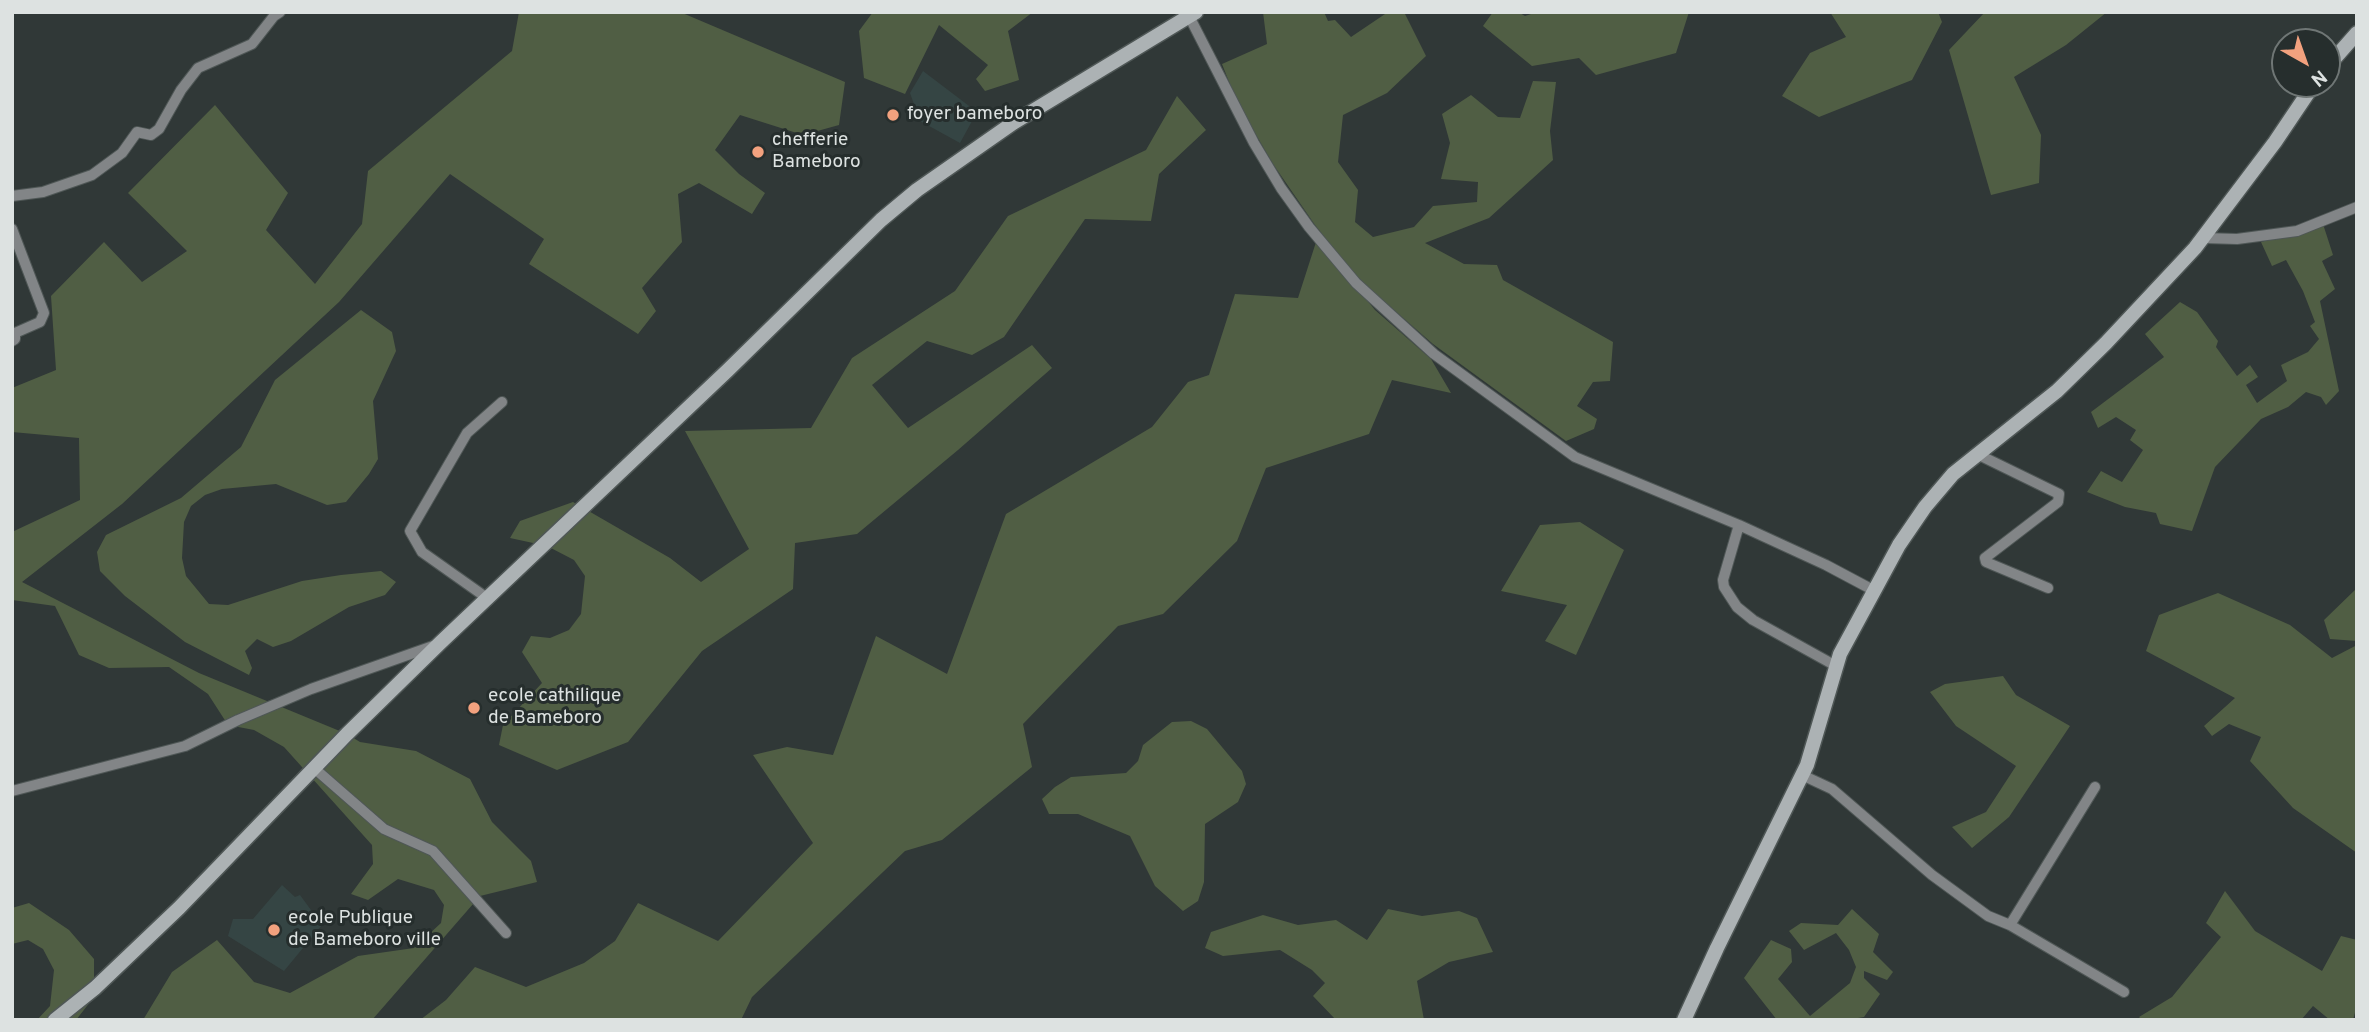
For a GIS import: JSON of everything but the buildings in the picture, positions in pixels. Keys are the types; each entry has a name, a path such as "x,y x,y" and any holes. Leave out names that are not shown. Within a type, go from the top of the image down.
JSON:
{"street":[{"path":"12,196 43,192 92,175 122,153 137,132 151,135 159,129 181,90 198,68 251,44 274,16 281,12"},
{"path":"55,1020 95,988 179,908 440,643 899,205 1013,123 1193,14 1254,143 1281,188 1309,227 1356,283 1434,354 1519,414 1564,451 1591,465 1739,525 1873,590"},
{"path":"2341,51 2357,33"},
{"path":"1684,1020 1802,775 1844,646 1890,559 1926,506 1953,474 2057,391 2204,238 2305,98"},
{"path":"2204,238 2237,239 2297,231 2357,207"},
{"path":"12,229 44,313 40,322 15,333 15,339 12,341"},
{"path":"487,598 422,551 410,531 467,433 502,402"},
{"path":"1977,454 2059,494 2058,502 1985,558 1986,562 2048,588"},
{"path":"1739,525 1723,580 1724,587 1737,607 1753,620 1836,666"},
{"path":"12,791 185,746 311,689 440,643"},
{"path":"314,768 384,829 433,850 506,933"},
{"path":"1802,775 1832,789 1931,875 1989,916 2010,925 2124,992"},
{"path":"2010,925 2095,787"}],"shaded area":[{"path":"923,71 977,112 960,143 920,121 910,93"},
{"name":"ecole Publique de Bameboro ville","path":"282,885 295,897 300,895 322,925 284,971 228,936 233,919 253,919"}],"green space":[{"path":"519,12 680,12 845,82 839,125 803,135 740,115 715,150 739,174 765,193 752,214 699,183 678,194 682,242 642,288 656,311 638,334 529,264 544,239 450,174 339,302 122,504 22,582 199,673 347,734 360,742 416,751 470,779 492,822 531,861 537,882 480,896 372,1020 143,1020 172,972 217,940 254,982 290,993 358,956 414,948 441,923 444,905 434,890 398,879 368,900 351,894 373,864 372,845 284,747 254,730 228,725 208,694 169,667 109,668 79,655 55,606 12,600 12,532 80,500 79,438 12,432 12,388 56,370 51,296 104,242 142,282 187,251 128,193 215,105 288,193 266,230 315,284 362,224 368,171 512,51"},
{"path":"873,12 1033,12 1008,31 1019,80 985,91 976,79 988,65 939,25 905,94 864,78 859,31"},
{"path":"1263,12 1324,12 1328,21 1335,20 1351,37 1388,12 1404,12 1426,56 1387,93 1343,115 1338,162 1358,190 1355,222 1373,237 1414,227 1433,206 1477,202 1478,182 1441,179 1450,143 1442,114 1471,95 1498,117 1520,118 1533,81 1556,82 1550,131 1553,160 1489,218 1425,243 1464,264 1497,265 1503,280 1613,342 1610,381 1593,382 1577,406 1597,419 1594,429 1566,441 1433,344 1355,276 1315,225 1273,164 1237,102 1222,64 1267,44"},
{"path":"1493,12 1518,12 1525,16 1537,12 1689,12 1676,53 1596,75 1579,58 1532,66 1483,26"},
{"path":"1830,12 1938,12 1942,22 1912,80 1819,117 1782,96 1810,53 1846,37"},
{"path":"1985,12 2107,12 2066,45 2014,77 2041,135 2039,183 1991,195 1949,50"},
{"path":"1177,96 1206,130 1159,174 1151,221 1085,219 1004,337 972,355 927,341 872,385 908,428 1032,345 1052,368 857,534 795,543 793,589 702,651 628,742 557,770 499,745 503,725 542,683 522,652 531,636 550,638 569,630 581,614 585,576 574,560 547,546 510,538 520,521 573,502 670,558 701,582 749,549 685,431 811,428 852,358 955,291 1008,216 1146,150"},
{"path":"2323,224 2333,255 2322,261 2335,289 2320,301 2339,391 2326,405 2321,397 2306,392 2288,407 2261,419 2215,467 2192,531 2160,524 2156,513 2125,507 2087,492 2101,471 2122,482 2143,450 2130,440 2136,430 2116,417 2098,428 2091,412 2164,357 2145,334 2180,302 2197,312 2218,341 2216,347 2237,376 2250,365 2258,377 2246,385 2257,403 2287,381 2281,365 2308,352 2319,339 2310,326 2315,322 2303,291 2286,260 2272,266 2261,242"},
{"path":"1317,239 1375,310 1431,359 1451,393 1392,380 1369,434 1266,468 1237,541 1163,614 1118,626 1023,724 1032,767 942,840 905,851 752,997 741,1020 420,1020 446,1000 475,967 526,987 584,963 615,941 638,903 718,941 813,843 753,755 787,747 833,755 876,636 947,674 1006,514 1152,427 1188,382 1209,375 1235,294 1298,298"},
{"path":"361,310 392,332 396,351 373,401 378,459 369,474 346,502 327,505 276,484 222,489 205,495 191,506 184,522 182,558 186,576 209,604 228,605 302,581 341,575 381,571 396,582 385,595 349,607 291,641 273,647 257,639 245,651 252,668 249,675 185,642 125,596 100,571 97,552 106,535 181,498 241,447 275,380"},
{"path":"1580,522 1624,550 1576,655 1545,641 1567,605 1501,591 1540,525"},
{"path":"2356,589 2357,641 2330,639 2324,620"},
{"path":"2218,593 2290,625 2332,658 2357,645 2357,853 2293,808 2250,761 2261,737 2229,724 2212,736 2204,726 2235,698 2146,651 2159,615"},
{"path":"2003,676 2016,695 2070,726 2009,817 1972,848 1952,827 1986,812 2016,766 1956,726 1930,692 1945,684"},
{"path":"1191,721 1207,729 1242,771 1246,784 1238,802 1205,824 1204,882 1198,901 1183,911 1155,886 1130,836 1078,814 1049,814 1042,799 1071,777 1126,773 1138,761 1143,745 1172,722"},
{"path":"2225,891 2255,931 2322,971 2341,936 2357,940 2357,1005 2353,1020 2330,1020 2313,1006 2301,1020 2142,1020 2139,1017 2172,997 2221,937 2206,923"},
{"path":"29,903 69,930 94,959 94,997 76,1020 37,1020 50,1006 54,970 43,949 28,940 12,944 12,908"},
{"path":"1388,909 1422,916 1459,911 1477,918 1493,952 1449,962 1417,981 1424,1020 1336,1020 1313,996 1325,983 1312,970 1280,950 1223,956 1205,948 1211,932 1263,915 1298,925 1336,920 1367,940"},
{"path":"1852,909 1879,934 1873,952 1893,972 1887,980 1864,971 1864,978 1880,994 1864,1017 1846,1020 1777,1020 1744,978 1771,940 1791,949 1792,962 1778,979 1810,1016 1850,983 1856,967 1849,950 1836,933 1804,950 1789,931 1801,923 1838,925"}],"place":[{"name":"foyer bameboro","path":"893,115"},
{"name":"chefferie Bameboro","path":"758,152"},
{"name":"ecole cathilique de Bameboro","path":"474,708"},
{"name":"ecole Publique de Bameboro ville","path":"274,930"}]}
